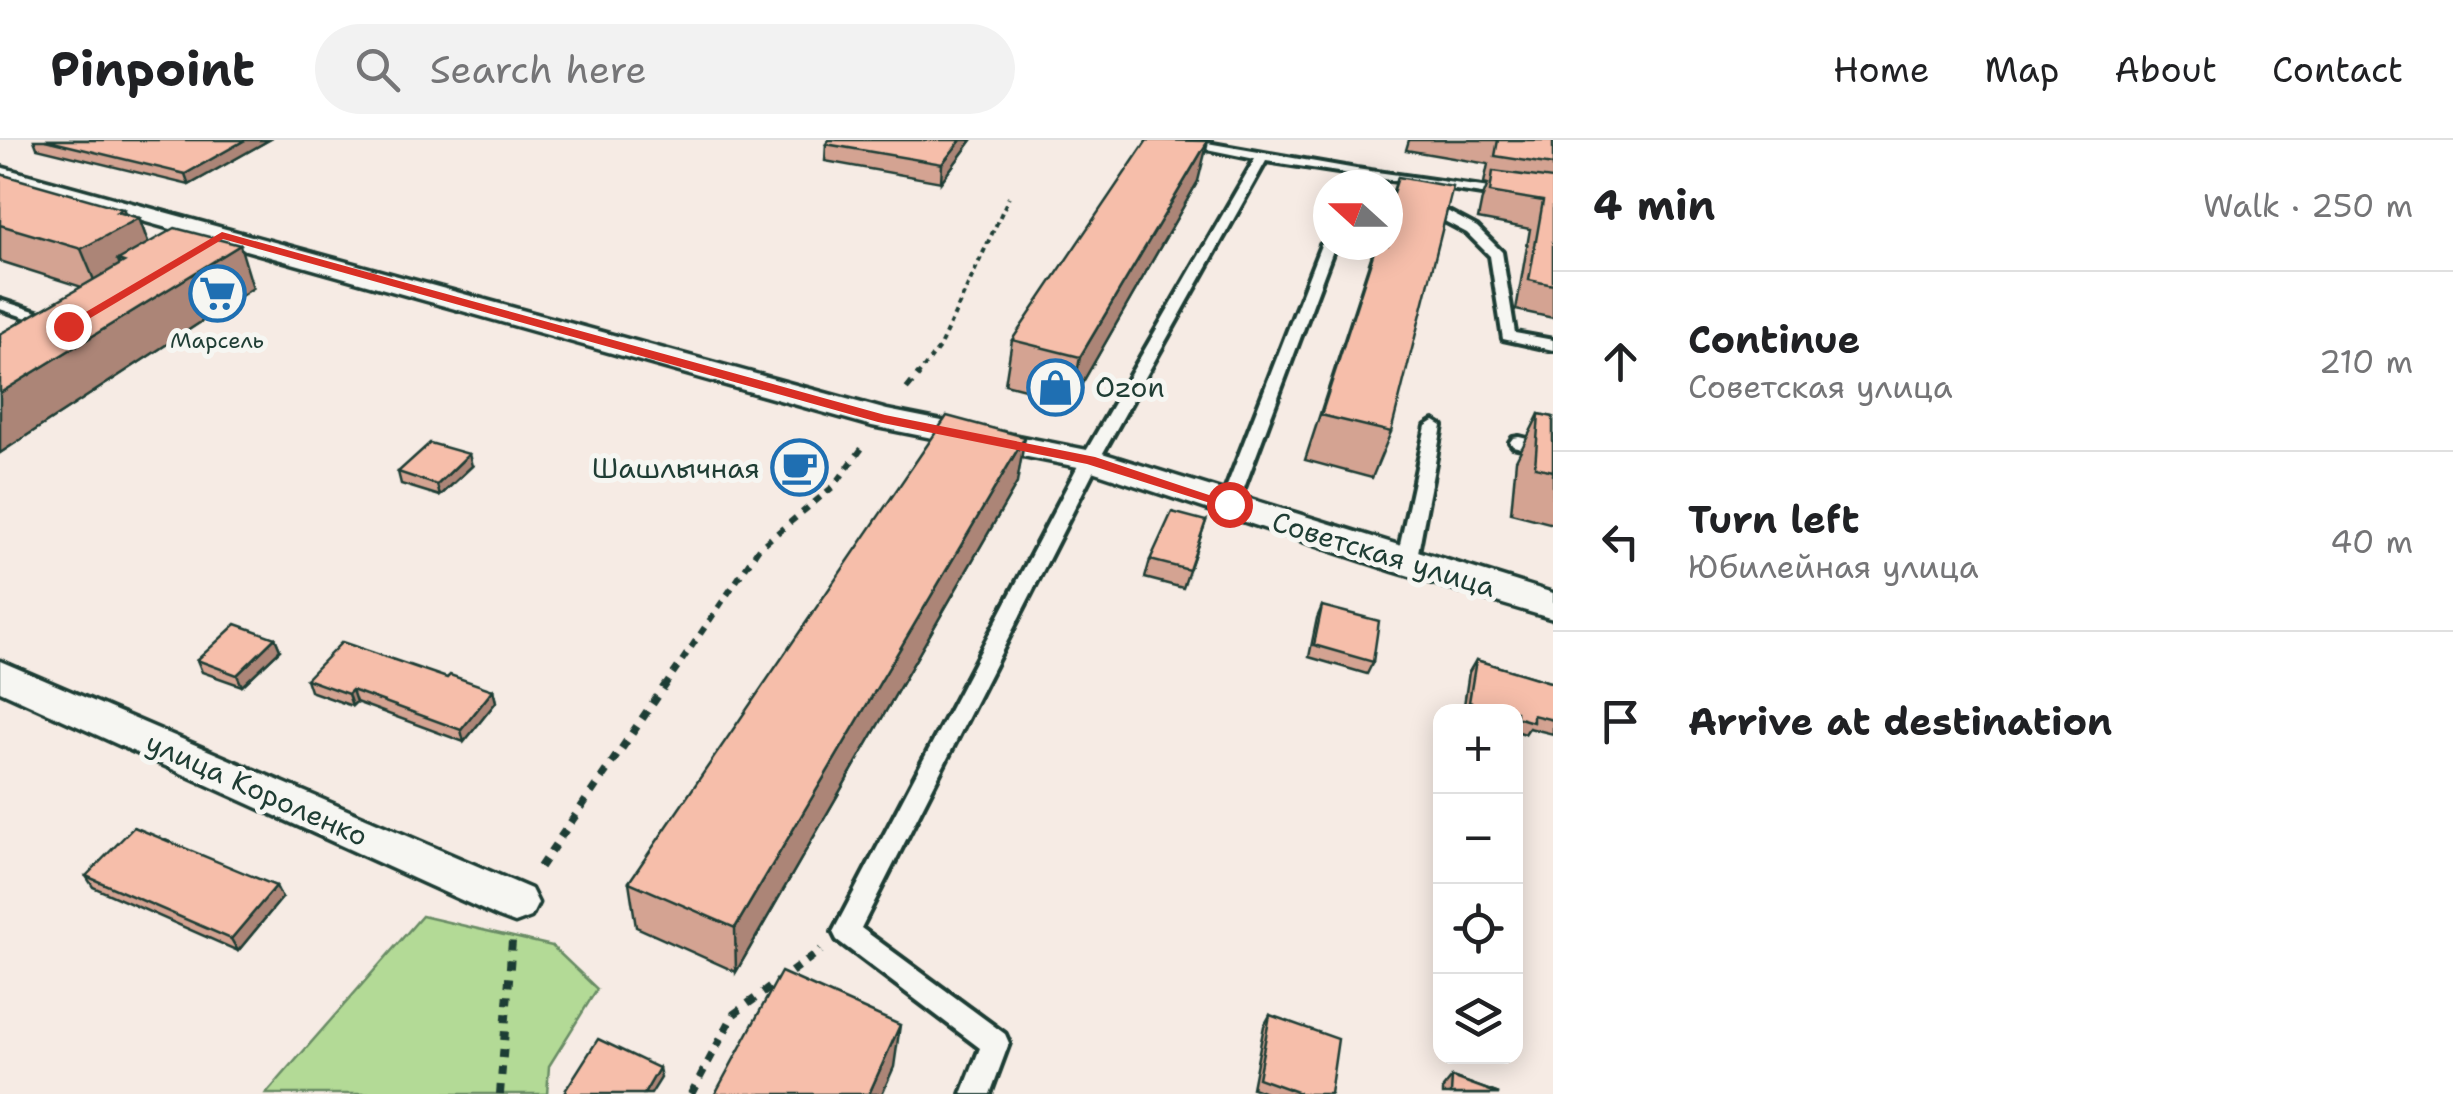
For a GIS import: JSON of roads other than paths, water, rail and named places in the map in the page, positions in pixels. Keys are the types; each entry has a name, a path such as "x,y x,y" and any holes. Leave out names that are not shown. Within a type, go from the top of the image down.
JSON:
{"street":[{"name":"Советская улица","path":"0,174 883,419 1090,460 1406,563 1553,606"},
{"path":"188,256 222,235"},
{"path":"34,347 76,322"},
{"name":"улица Короленко","path":"0,675 515,903"}],"lane":[{"path":"1170,140 1316,170"},
{"path":"976,1094 995,1043 846,932 1090,460 1262,157"},
{"path":"1403,180 1553,202"},
{"path":"1403,195 1458,220 1497,255 1508,336 1553,345"},
{"path":"1229,504 1322,260"},
{"path":"0,304 76,322"},
{"path":"1406,563 1434,426"},
{"path":"1519,442 1553,450"}],"place":[{"name":"Марсель","path":"217,293"},
{"name":"Ozon","path":"1056,387"},
{"name":"Шашлычная","path":"799,468"}]}
